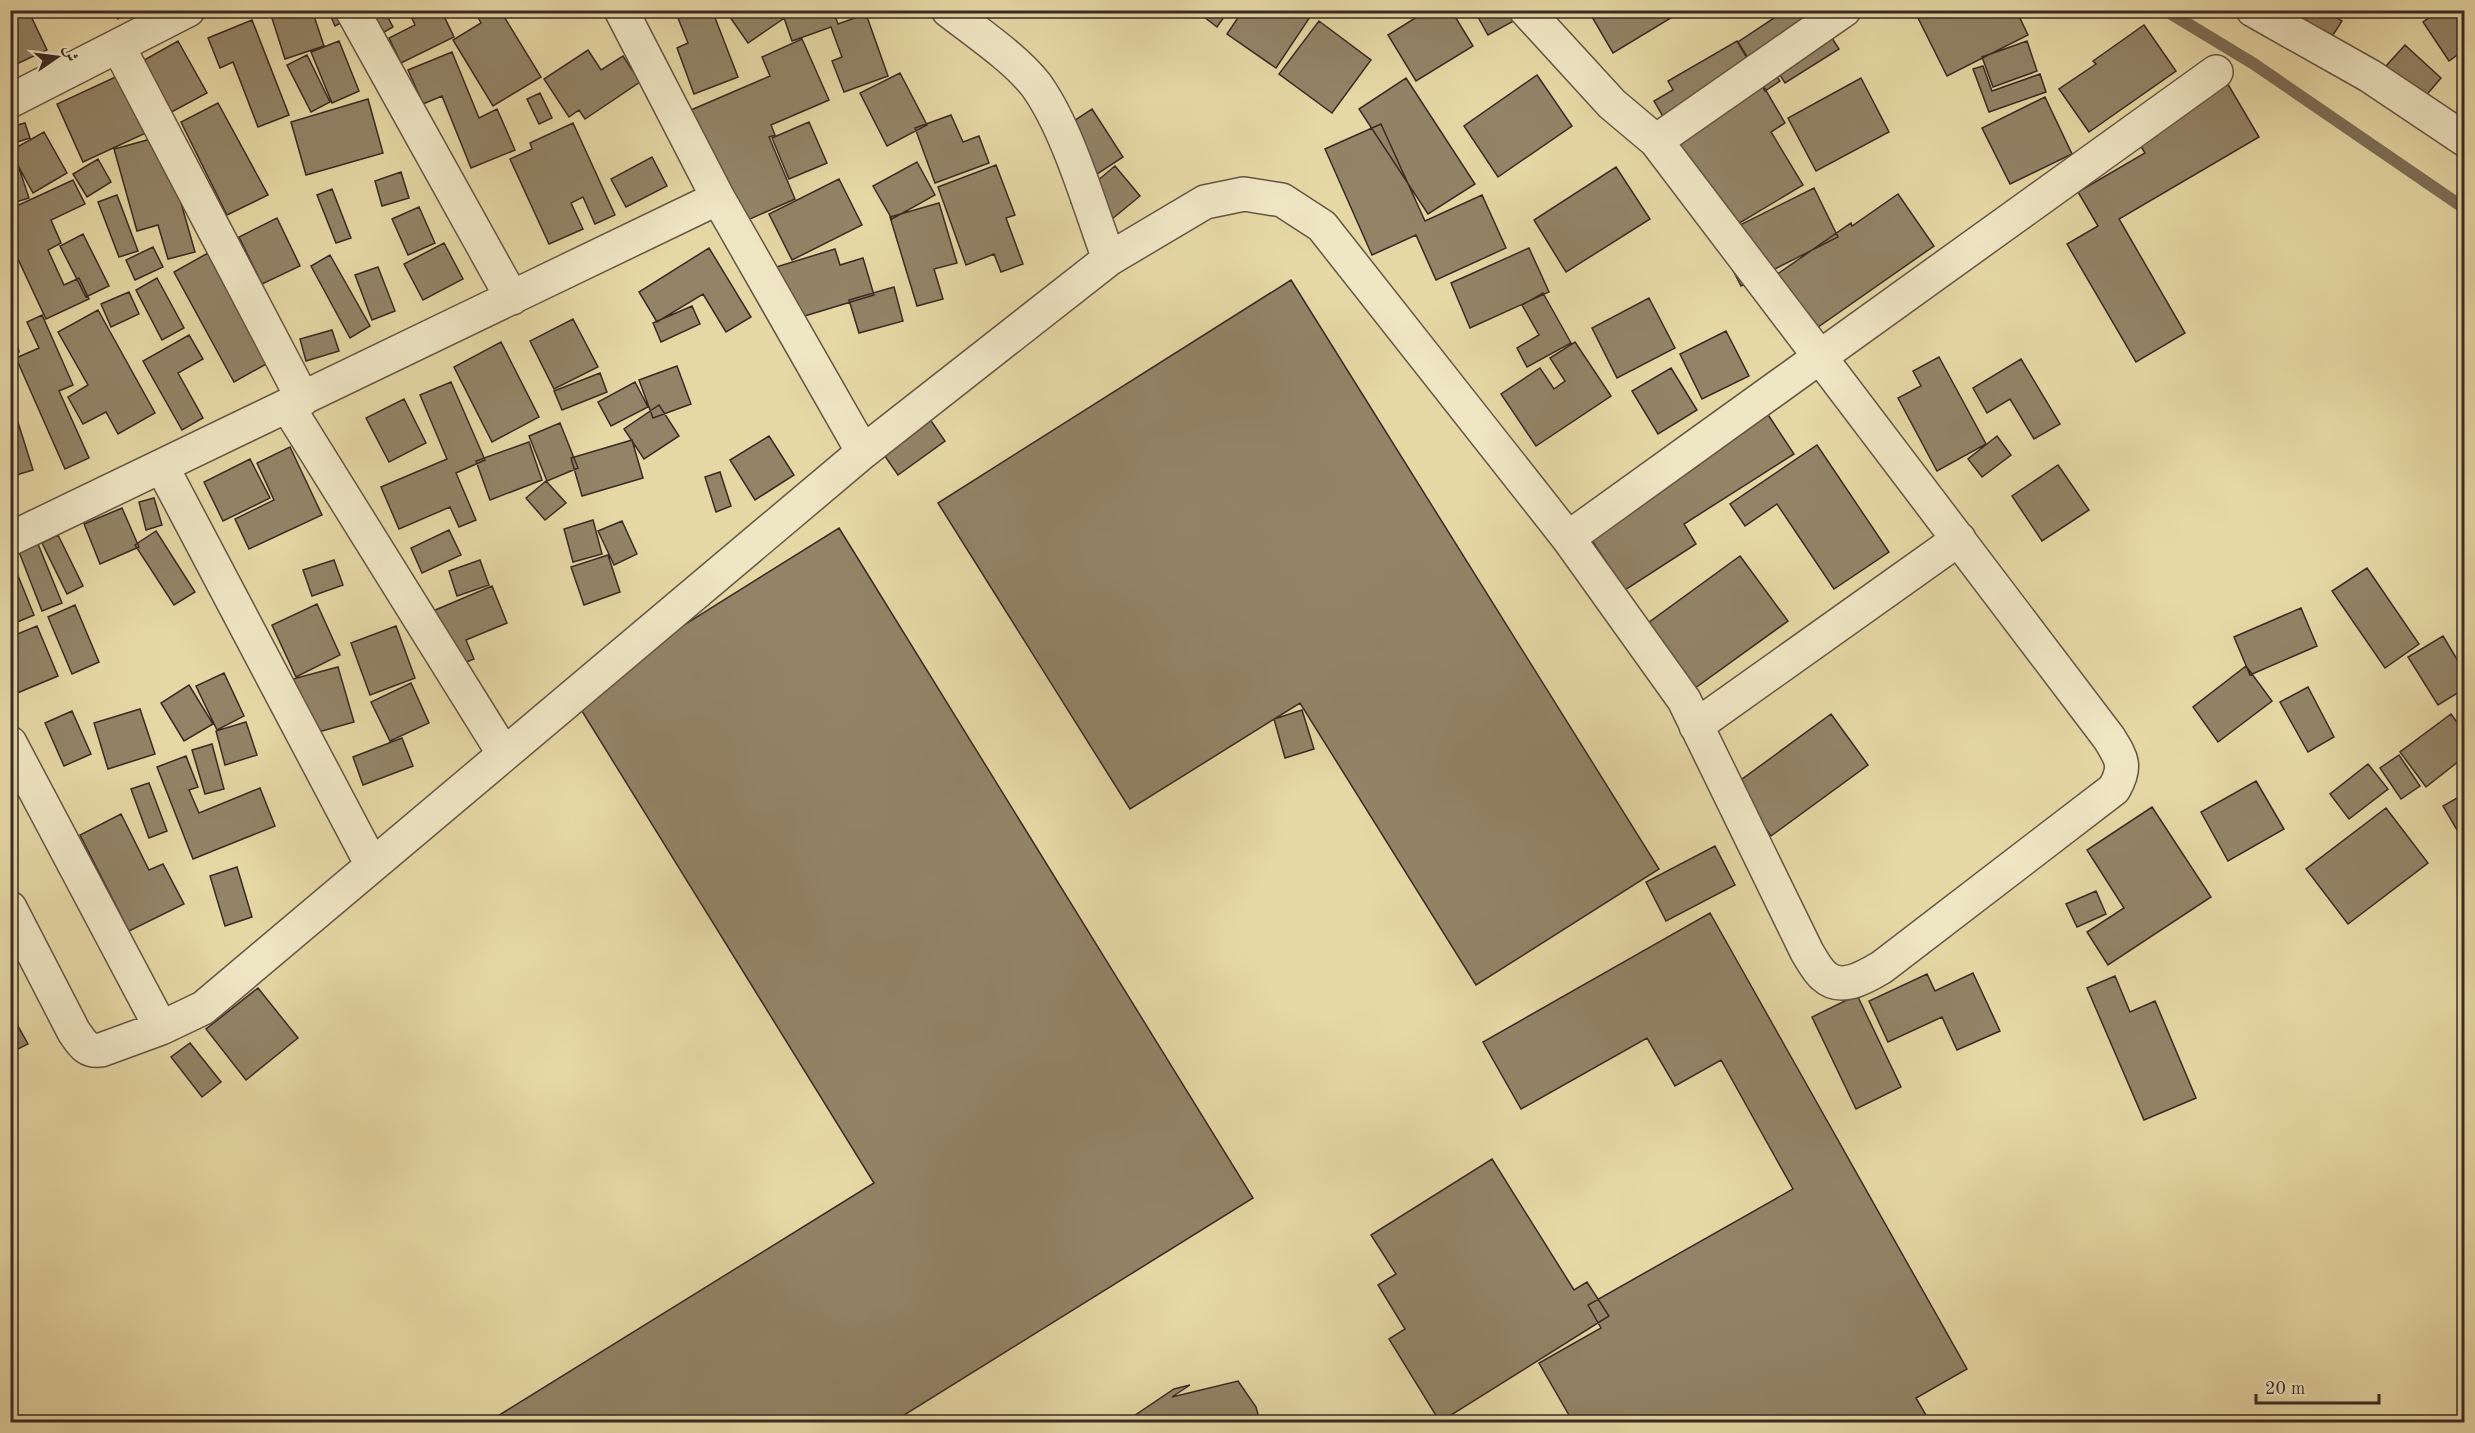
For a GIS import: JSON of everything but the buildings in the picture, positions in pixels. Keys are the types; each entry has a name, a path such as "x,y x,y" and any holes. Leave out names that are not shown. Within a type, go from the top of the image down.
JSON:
{"street":[{"path":"10,101 188,10"},
{"path":"352,10 512,298"},
{"path":"621,10 718,198 864,452"},
{"path":"948,10 997,48 1035,84 1052,112 1109,260"},
{"path":"10,908 74,1032 87,1048 93,1051 101,1050 160,1028 203,1008 864,452 1109,260 1205,202 1244,194 1282,200 1322,226 1568,538 1684,700 1807,952 1825,977 1842,983 1861,980 1882,968 2114,789 2123,774 2121,758 2109,738 1656,141 1612,104 1526,10"},
{"path":"1656,141 1844,10"},
{"path":"2253,10 2370,76 2464,139"},
{"path":"117,46 295,403 504,754"},
{"path":"1568,538 2216,72"},
{"path":"10,539 718,198"},
{"path":"162,467 372,865"},
{"path":"1696,726 1959,539"},
{"path":"10,743 160,1028"}],"waterway":[{"path":"2165,10 2254,64 2464,208"}]}
